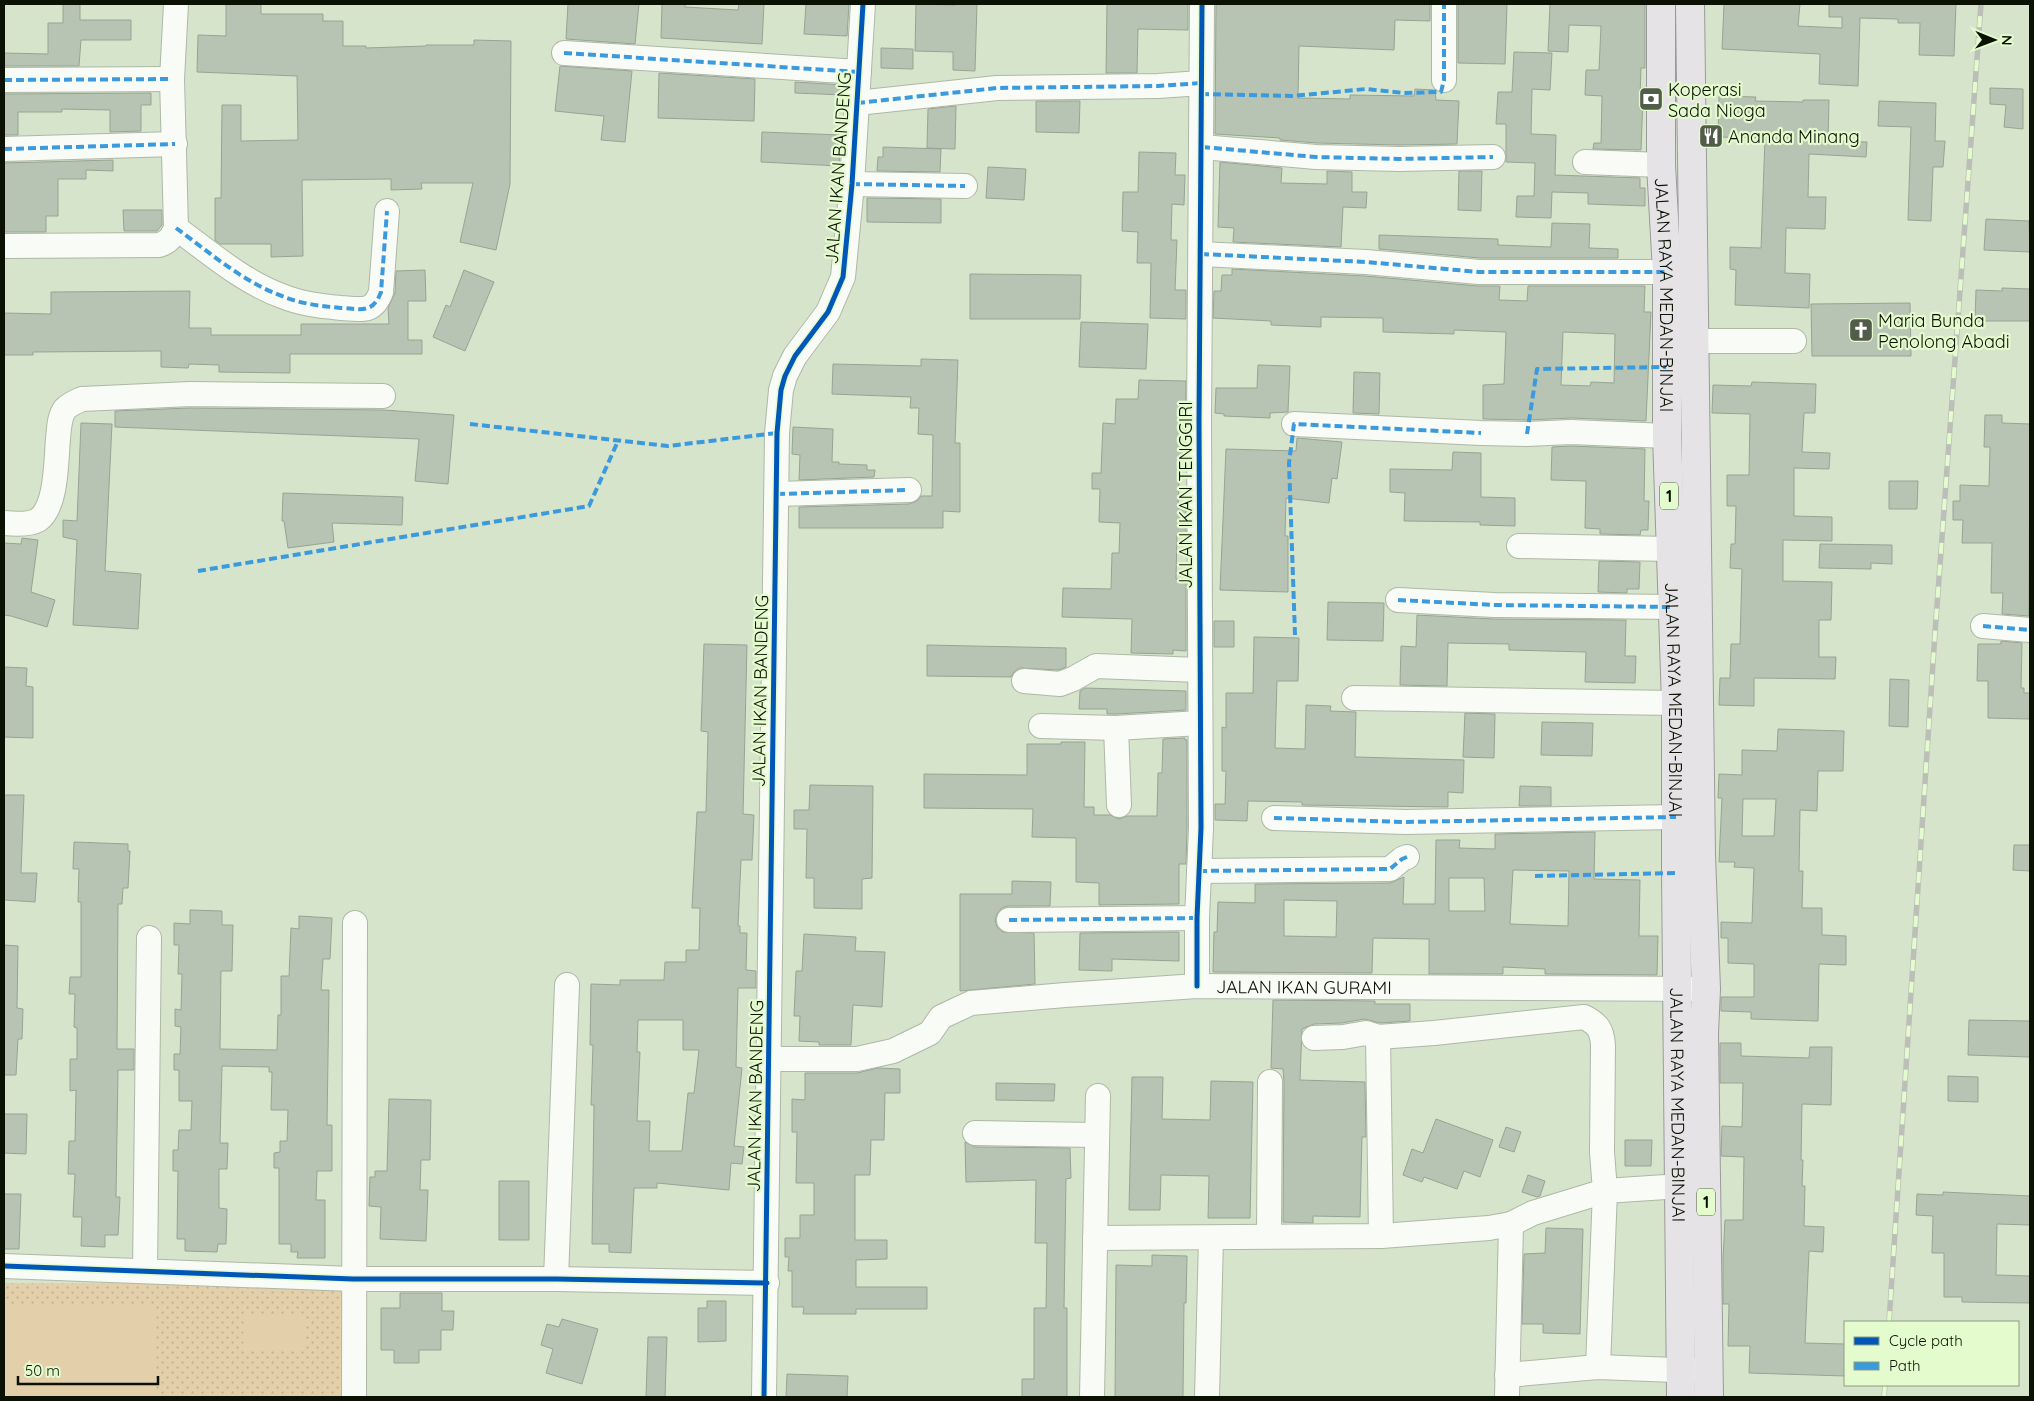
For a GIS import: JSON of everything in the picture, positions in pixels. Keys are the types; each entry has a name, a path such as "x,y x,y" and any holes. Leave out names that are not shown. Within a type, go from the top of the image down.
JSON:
{"main road":[{"name":"JALAN RAYA MEDAN-BINJAI","path":"1662,4 1661,165 1666,272 1667,436 1676,704 1681,1397"},
{"name":"JALAN RAYA MEDAN-BINJAI","path":"1690,4 1701,855 1706,989 1704,1033 1709,1384"}],"street":[{"path":"4,246 160,245 172,238 176,228 172,79 176,4"},
{"name":"JALAN IKAN BANDENG","path":"764,1397 777,433 781,390 785,376 796,356 828,312 843,277 852,184 863,4"},
{"name":"JALAN IKAN TENGGIRI","path":"1197,986 1197,918 1201,828 1199,421 1202,4"},
{"path":"1444,4 1444,80"},
{"path":"564,53 859,72"},
{"path":"4,80 172,79"},
{"path":"857,103 997,88 1158,86 1201,83"},
{"path":"4,149 175,144"},
{"path":"1202,147 1316,157 1399,159 1493,157"},
{"path":"1584,162 1661,165"},
{"path":"852,184 965,186"},
{"path":"176,228 245,277 281,296 313,306 366,310 377,302 381,292 387,211"},
{"path":"1201,254 1366,262 1479,272 1666,272"},
{"path":"1695,341 1794,341"},
{"path":"4,523 16,524 36,521 45,513 53,491 60,422 65,410 72,403 82,399 190,394 382,396"},
{"path":"1294,424 1481,433 1527,434 1571,432 1667,436"},
{"path":"777,494 909,490"},
{"path":"1519,546 1670,549"},
{"path":"1398,600 1494,605 1673,607"},
{"path":"1983,626 2030,630"},
{"path":"1024,681 1060,684 1096,666 1200,670"},
{"path":"1354,698 1676,704"},
{"path":"1041,726 1116,728 1200,723"},
{"path":"1116,728 1119,805"},
{"path":"1274,818 1406,822 1676,816"},
{"path":"1199,870 1390,869 1402,858 1406,857"},
{"path":"1009,920 1197,918"},
{"path":"354,923 354,1397"},
{"path":"145,1271 149,938"},
{"path":"556,1279 567,985"},
{"name":"JALAN IKAN GURAMI","path":"769,1059 857,1059 893,1051 930,1033 941,1018 971,1002 1197,986 1706,989"},
{"path":"1314,1038 1343,1037 1366,1033 1378,1037 1443,1032 1584,1017 1597,1024 1602,1033 1603,1046 1602,1152 1605,1191 1598,1367"},
{"path":"1378,1037 1381,1236"},
{"path":"1269,1236 1270,1082"},
{"path":"1092,1397 1098,1096"},
{"path":"975,1133 1096,1135"},
{"path":"1095,1238 1381,1236 1489,1228 1510,1224 1533,1213 1605,1191 1706,1185"},
{"path":"1510,1224 1507,1386 1598,1367 1681,1371 1709,1384"},
{"path":"1207,1397 1211,1238"},
{"path":"4,1266 353,1279 556,1279 767,1283"}],"shaded area":[{"path":"4,1283 344,1284 344,1397 4,1397"},
{"path":"4,1306 156,1306 156,1397 4,1397"},
{"path":"244,1315 306,1316 305,1349 243,1349"}],"building":[{"path":"63,4 80,4 80,20 131,20 131,40 81,40 79,66 4,66 4,53 48,54 48,23 63,23"},
{"path":"226,4 261,4 261,14 323,14 323,21 343,21 343,46 366,46 366,48 474,45 474,40 511,41 510,184 496,250 460,242 473,183 421,183 422,189 391,190 391,179 302,180 303,256 271,257 271,244 220,244 215,240 215,198 221,198 222,105 241,105 241,141 298,140 297,76 197,72 198,35 226,36"},
{"path":"568,4 639,4 635,44 566,39"},
{"path":"662,4 685,4 685,7 738,10 739,4 764,4 762,44 661,38"},
{"path":"806,4 849,4 847,36 804,34"},
{"path":"916,4 977,4 975,71 953,70 953,52 915,51"},
{"path":"1107,4 1188,4 1188,30 1138,29 1137,73 1106,73"},
{"path":"1216,4 1430,4 1430,21 1395,20 1394,50 1299,46 1298,98 1350,99 1350,95 1414,96 1415,89 1435,90 1436,100 1459,101 1457,144 1317,143 1280,140 1280,138 1215,134"},
{"path":"1458,4 1507,4 1505,64 1458,63"},
{"path":"1550,4 1645,4 1645,68 1641,68 1640,98 1643,98 1641,150 1593,149 1594,143 1601,143 1602,96 1585,95 1586,70 1599,70 1601,26 1569,25 1568,52 1548,51"},
{"path":"1724,4 1800,4 1798,26 1842,28 1842,17 1829,17 1829,4 1956,4 1954,56 1919,55 1920,23 1898,23 1898,19 1860,18 1858,86 1819,84 1820,54 1722,49"},
{"path":"881,48 913,49 913,69 881,68"},
{"path":"1514,52 1552,53 1550,90 1532,89 1531,134 1556,135 1555,175 1640,178 1640,188 1645,188 1645,206 1588,204 1588,193 1552,192 1551,218 1516,217 1517,196 1534,196 1535,163 1506,162 1506,124 1496,124 1498,92 1512,92"},
{"path":"560,66 632,71 625,142 601,140 604,116 555,111"},
{"path":"659,73 755,79 754,121 658,118"},
{"path":"795,82 844,85 844,95 795,93"},
{"path":"1990,88 2023,89 2023,129 2004,127 2006,105 1990,104"},
{"path":"151,93 151,105 141,105 141,131 110,132 110,110 62,109 62,112 18,112 18,135 4,135 4,94"},
{"path":"1719,96 1756,97 1755,101 1803,102 1803,100 1829,100 1828,141 1867,142 1866,157 1809,154 1808,197 1826,197 1825,229 1786,228 1785,273 1810,274 1809,308 1735,305 1736,270 1730,269 1730,247 1761,248 1765,138 1718,137"},
{"path":"1036,101 1080,101 1079,133 1036,132"},
{"path":"1879,101 1936,103 1935,141 1945,141 1943,167 1933,167 1931,221 1908,220 1911,127 1878,126"},
{"path":"956,106 955,149 927,148 928,109"},
{"path":"762,132 841,135 839,166 761,162"},
{"path":"883,147 941,149 940,172 877,171 878,157 883,157"},
{"path":"1139,152 1176,153 1175,175 1185,175 1184,205 1172,204 1171,240 1177,240 1175,290 1186,290 1186,319 1150,318 1151,263 1137,263 1138,232 1122,231 1123,192 1138,192"},
{"path":"113,160 113,171 86,170 86,179 58,179 58,216 46,216 46,232 4,232 4,163"},
{"path":"1220,162 1282,168 1281,183 1327,184 1327,171 1352,172 1352,192 1367,192 1366,208 1343,207 1341,247 1233,242 1234,228 1218,227"},
{"path":"988,167 1026,169 1024,200 986,198"},
{"path":"1459,171 1482,171 1481,211 1458,210"},
{"path":"867,198 941,199 941,223 867,222"},
{"path":"123,210 162,210 162,225 157,231 124,231"},
{"path":"1986,219 2029,221 2030,252 1984,250"},
{"path":"1552,223 1590,224 1589,248 1618,249 1618,258 1480,258 1379,249 1379,235 1498,239 1498,245 1551,247"},
{"path":"1232,269 1500,286 1499,300 1527,301 1528,286 1645,286 1644,312 1651,312 1646,421 1572,418 1483,419 1483,385 1504,384 1506,332 1454,330 1454,334 1383,332 1383,318 1321,317 1321,327 1271,325 1271,321 1213,318 1214,291 1221,291 1222,275 1232,275","holes":["1563,332 1615,334 1614,383 1591,382 1590,386 1561,385"]},
{"path":"425,270 426,301 408,301 408,340 422,340 422,354 290,354 290,373 219,372 219,365 189,364 188,368 161,367 161,351 33,352 33,355 4,355 4,313 51,314 51,292 190,291 189,328 211,328 211,335 301,335 301,324 389,324 388,308 395,293 396,271"},
{"path":"464,270 494,282 465,351 433,337 446,305 450,307"},
{"path":"970,274 1081,275 1080,319 970,319"},
{"path":"2002,288 2030,289 2030,321 1975,321 1976,290 2002,291"},
{"name":"Maria Bunda Penolong Abadi","path":"1910,303 1911,356 1812,356 1811,304"},
{"path":"1081,322 1148,324 1146,369 1079,367"},
{"path":"921,359 958,360 955,443 960,443 960,512 943,511 943,528 799,528 799,507 909,504 917,501 921,496 932,496 933,435 918,434 919,408 910,408 911,397 832,394 833,364 921,366"},
{"path":"1258,365 1290,366 1288,412 1270,413 1270,418 1224,416 1224,414 1215,413 1216,388 1257,388"},
{"path":"1354,372 1380,373 1379,414 1353,413"},
{"path":"1139,380 1186,381 1185,457 1180,457 1178,508 1186,508 1186,535 1177,535 1176,579 1186,579 1186,651 1173,650 1173,654 1131,653 1132,619 1062,617 1063,588 1111,589 1112,553 1119,553 1120,523 1099,522 1100,489 1092,489 1092,473 1101,473 1103,423 1115,424 1116,399 1138,399"},
{"path":"1752,382 1816,384 1815,413 1804,413 1802,452 1830,453 1829,469 1794,468 1794,516 1832,517 1832,541 1783,540 1783,581 1832,582 1831,620 1819,620 1819,657 1836,657 1835,679 1754,678 1754,706 1719,705 1720,678 1730,678 1731,644 1740,644 1742,569 1730,568 1731,544 1735,544 1736,506 1727,506 1727,475 1749,475 1750,414 1712,413 1713,385 1751,386"},
{"path":"190,408 384,410 454,415 448,484 415,481 419,439 115,427 115,411"},
{"path":"1985,415 2002,415 2002,423 2030,424 2029,616 2002,614 2003,593 1991,593 1992,543 1962,543 1963,520 1953,520 1953,501 1960,501 1960,485 1989,486 1990,447 1984,447"},
{"path":"81,423 112,424 105,571 141,574 138,629 73,625 77,540 63,537 63,520 77,521"},
{"path":"793,427 833,429 832,462 867,465 867,470 875,470 874,477 799,480 800,455 792,454"},
{"path":"1297,438 1342,442 1337,479 1332,478 1329,503 1286,498 1285,536 1288,536 1288,592 1220,590 1226,449 1296,451"},
{"path":"1552,447 1645,449 1644,501 1649,501 1648,530 1641,530 1640,535 1600,534 1600,529 1585,528 1586,481 1551,480"},
{"path":"1453,452 1481,453 1481,497 1515,498 1515,526 1480,525 1480,522 1404,521 1405,493 1390,492 1390,469 1452,470"},
{"path":"1889,481 1918,481 1917,509 1889,509"},
{"path":"283,493 403,497 402,525 332,523 334,542 288,548 284,521 282,521"},
{"path":"22,538 38,540 31,592 55,600 47,627 4,615 4,543 21,544"},
{"path":"1820,544 1892,545 1892,564 1871,563 1871,569 1819,568"},
{"path":"1599,561 1640,562 1639,589 1627,589 1627,593 1598,592"},
{"path":"1328,602 1384,603 1383,641 1327,640"},
{"path":"1417,615 1493,619 1626,620 1625,656 1636,656 1635,683 1585,682 1586,652 1509,650 1509,644 1448,643 1447,686 1400,685 1401,646 1416,647"},
{"path":"1214,621 1234,621 1234,647 1214,647"},
{"path":"1254,637 1299,638 1298,681 1277,681 1275,748 1305,749 1306,705 1331,706 1330,711 1356,712 1355,757 1464,760 1463,793 1448,792 1448,807 1302,805 1302,802 1248,801 1247,821 1215,820 1215,804 1225,804 1226,771 1222,771 1222,727 1226,728 1226,693 1253,693"},
{"path":"2001,641 2022,643 2021,688 2024,688 2024,693 2030,693 2030,719 1988,718 1988,681 1977,681 1978,644 2001,644"},
{"path":"704,644 747,645 743,814 754,815 752,860 741,860 738,926 740,926 740,933 747,933 746,970 756,971 756,988 738,988 736,1067 742,1068 734,1146 744,1147 742,1164 731,1163 729,1190 657,1183 657,1188 634,1188 631,1253 609,1252 609,1244 592,1244 594,1105 591,1105 593,1045 590,1045 591,984 620,985 620,980 664,980 665,962 686,962 686,950 699,950 700,908 692,908 697,812 706,812 708,732 701,731","holes":["638,1020 683,1020 683,1050 699,1050 694,1093 688,1093 682,1151 649,1151 650,1121 637,1121 640,1052 637,1052"]},
{"path":"927,645 1066,648 1066,667 1058,670 1019,668 1011,677 927,676"},
{"path":"4,667 27,668 26,686 33,687 33,738 4,737"},
{"path":"1890,679 1909,680 1908,727 1889,726"},
{"path":"1085,688 1186,691 1186,710 1107,714 1107,709 1079,709 1080,691"},
{"path":"1465,713 1495,714 1494,758 1463,757"},
{"path":"1542,722 1593,723 1592,756 1541,755"},
{"path":"1778,729 1844,731 1843,771 1818,771 1817,811 1800,810 1799,871 1803,871 1802,908 1822,908 1822,935 1846,936 1846,965 1819,964 1818,1021 1751,1019 1751,1012 1721,1011 1721,997 1754,997 1754,964 1728,963 1728,938 1721,938 1721,922 1752,923 1754,868 1734,867 1735,862 1719,862 1722,798 1718,798 1719,774 1742,775 1742,750 1777,751","holes":["1743,799 1776,799 1774,836 1742,836"]},
{"path":"1185,738 1187,740 1186,864 1179,864 1179,904 1099,905 1099,883 1076,882 1076,838 1032,837 1033,809 924,808 924,774 1027,775 1027,744 1085,742 1084,807 1094,807 1094,815 1110,815 1119,819 1127,816 1157,816 1158,773 1162,773 1163,739"},
{"path":"810,785 873,786 872,878 862,879 862,909 814,908 814,878 806,878 807,829 794,829 794,810 809,810"},
{"path":"1520,786 1551,787 1551,806 1519,806"},
{"path":"4,795 24,795 21,873 37,873 35,902 4,900"},
{"path":"1595,832 1594,879 1640,880 1639,936 1658,936 1657,975 1545,974 1545,969 1503,967 1503,974 1429,974 1429,939 1373,938 1372,973 1213,972 1214,932 1217,932 1218,902 1255,903 1255,884 1390,883 1404,877 1403,904 1435,904 1436,840 1460,840 1459,848 1495,849 1495,834","holes":["1513,870 1569,871 1568,926 1510,924","1449,878 1484,878 1485,911 1449,911","1284,900 1337,901 1336,937 1284,936"]},
{"path":"74,842 128,844 128,851 130,851 128,888 123,888 122,904 118,904 117,1049 134,1049 134,1070 118,1070 116,1197 120,1197 118,1235 105,1235 105,1247 81,1246 82,1217 73,1217 75,1174 68,1174 69,1141 75,1141 76,1090 70,1091 70,1059 77,1059 77,1028 74,1027 75,994 69,994 70,977 81,977 81,902 78,902 79,869 73,869"},
{"path":"2014,845 2030,845 2030,871 2013,870"},
{"path":"1012,881 1051,882 1050,906 1008,906 1002,908 995,920 997,927 1003,932 1034,933 1035,984 960,991 960,894 1012,894"},
{"path":"190,910 222,911 222,925 233,925 232,971 221,971 220,1049 277,1050 278,1015 281,1015 281,976 289,976 291,928 299,929 299,916 332,918 330,959 323,959 321,990 329,990 327,1125 332,1125 332,1171 317,1171 316,1200 325,1200 325,1258 297,1258 298,1252 291,1252 291,1244 279,1244 279,1168 274,1168 274,1153 280,1152 280,1141 287,1141 288,1110 271,1110 272,1072 269,1072 269,1067 222,1066 220,1143 228,1143 227,1169 219,1169 219,1208 227,1209 226,1244 218,1244 217,1252 185,1251 185,1239 177,1239 178,1171 173,1171 173,1150 178,1150 179,1130 191,1130 192,1101 179,1101 179,1070 174,1070 174,1054 180,1054 181,1027 175,1026 175,1009 181,1010 182,974 178,974 179,945 174,945 174,923 190,924"},
{"path":"1179,932 1179,961 1112,959 1112,971 1079,970 1080,933"},
{"path":"804,934 856,937 855,951 885,952 882,1007 853,1005 851,1045 819,1045 819,1042 799,1041 800,1016 794,1016 796,971 802,971"},
{"path":"4,945 18,946 17,1008 23,1009 22,1039 18,1039 16,1075 4,1075"},
{"path":"1273,1000 1375,1001 1375,1004 1410,1004 1410,1021 1380,1023 1364,1019 1342,1023 1314,1024 1302,1029 1300,1080 1365,1082 1366,1137 1362,1137 1360,1217 1313,1216 1313,1223 1283,1222 1284,1082 1283,1069 1271,1068"},
{"path":"1969,1020 2030,1021 2030,1057 1968,1055"},
{"path":"1720,1043 1741,1043 1741,1056 1809,1058 1810,1047 1832,1047 1831,1105 1802,1104 1801,1160 1803,1160 1802,1186 1805,1186 1804,1226 1824,1227 1823,1252 1809,1251 1805,1343 1844,1344 1844,1376 1749,1373 1750,1346 1728,1346 1729,1304 1723,1304 1725,1220 1743,1220 1744,1157 1721,1156 1722,1126 1742,1127 1743,1083 1720,1083"},
{"path":"878,1068 900,1069 900,1093 885,1093 884,1140 871,1140 870,1175 855,1175 855,1240 887,1240 887,1259 856,1260 856,1287 927,1287 927,1309 856,1309 856,1314 803,1314 804,1307 792,1307 792,1271 788,1271 789,1257 785,1257 785,1238 800,1238 800,1215 814,1215 814,1183 796,1183 797,1132 792,1132 792,1099 805,1100 805,1073 857,1073"},
{"path":"1948,1076 1978,1077 1978,1102 1948,1101"},
{"path":"1132,1077 1163,1077 1162,1119 1210,1120 1211,1081 1253,1082 1250,1218 1208,1218 1209,1176 1161,1175 1160,1210 1129,1210"},
{"path":"996,1083 1055,1084 1054,1101 996,1100"},
{"path":"389,1099 431,1100 430,1160 421,1160 420,1190 428,1190 426,1241 380,1239 381,1207 369,1206 370,1177 375,1177 375,1171 387,1171"},
{"path":"4,1114 27,1114 26,1154 4,1153"},
{"path":"1436,1119 1493,1140 1480,1177 1464,1171 1457,1189 1424,1177 1422,1182 1403,1175 1412,1149 1423,1153"},
{"path":"1506,1127 1521,1132 1514,1152 1499,1147"},
{"path":"1625,1140 1652,1140 1651,1166 1625,1166"},
{"path":"965,1142 975,1147 1070,1148 1071,1178 1066,1179 1064,1308 1067,1308 1067,1397 1022,1397 1022,1379 1034,1379 1034,1308 1046,1308 1047,1243 1035,1243 1036,1180 966,1182"},
{"path":"1528,1175 1545,1181 1540,1196 1537,1197 1522,1192"},
{"path":"499,1181 529,1181 529,1240 499,1240"},
{"path":"1943,1192 2030,1196 2030,1225 1997,1224 1996,1275 2030,1276 2030,1303 1962,1302 1962,1297 1944,1297 1944,1253 1932,1253 1933,1216 1916,1215 1917,1194 1943,1195"},
{"path":"4,1194 21,1194 19,1249 4,1249"},
{"path":"1546,1228 1583,1229 1580,1334 1543,1333 1543,1324 1522,1324 1524,1254 1545,1253"},
{"path":"1152,1255 1187,1256 1186,1303 1184,1303 1183,1397 1115,1397 1116,1265 1152,1266"},
{"path":"400,1293 442,1293 442,1311 454,1311 453,1330 441,1330 441,1350 419,1350 419,1363 394,1363 394,1350 381,1350 381,1308 400,1308"},
{"path":"707,1301 726,1301 726,1341 698,1342 698,1308 707,1308"},
{"path":"562,1319 598,1329 582,1384 546,1373 553,1349 541,1345 547,1324 559,1327"},
{"path":"648,1337 667,1337 665,1397 646,1397"},
{"path":"787,1374 848,1376 847,1397 786,1397"}],"railway":[{"path":"1889,1321 1935,633 1981,4"},
{"path":"1884,1397 1885,1386"}],"marked path":[{"path":"1201,94 1292,96 1366,89 1404,93 1441,92 1444,80 1444,4"},
{"path":"564,53 859,72"},
{"path":"4,80 172,79"},
{"path":"857,103 997,88 1158,86 1201,83"},
{"path":"4,149 175,144"},
{"path":"1202,147 1316,157 1399,159 1493,157"},
{"path":"852,184 965,186"},
{"path":"176,228 240,275 289,299 341,308 366,309 374,304 381,292 387,211"},
{"path":"1201,254 1366,262 1479,272 1667,272"},
{"path":"1527,434 1537,369 1666,367"},
{"path":"470,424 668,446 777,433"},
{"path":"1295,635 1289,463 1294,424 1481,433"},
{"path":"198,571 589,506 618,441"},
{"path":"777,494 909,490"},
{"path":"1398,600 1494,605 1673,607"},
{"path":"1983,626 2030,630"},
{"path":"1274,818 1406,822 1676,817"},
{"path":"1199,871 1390,869 1407,857"},
{"path":"1535,876 1676,873"},
{"path":"1009,920 1197,918"}],"cycle path":[{"path":"764,1397 777,433 781,390 785,376 795,356 828,312 843,277 852,184 863,4"},
{"path":"1197,986 1197,918 1201,828 1199,421 1202,4"},
{"path":"4,1266 353,1279 556,1279 767,1283"}],"place":[{"name":"Koperasi Sada Nioga","path":"1651,99"},
{"name":"Ananda Minang","path":"1711,136"},
{"name":"Maria Bunda Penolong Abadi","path":"1861,330"}]}
